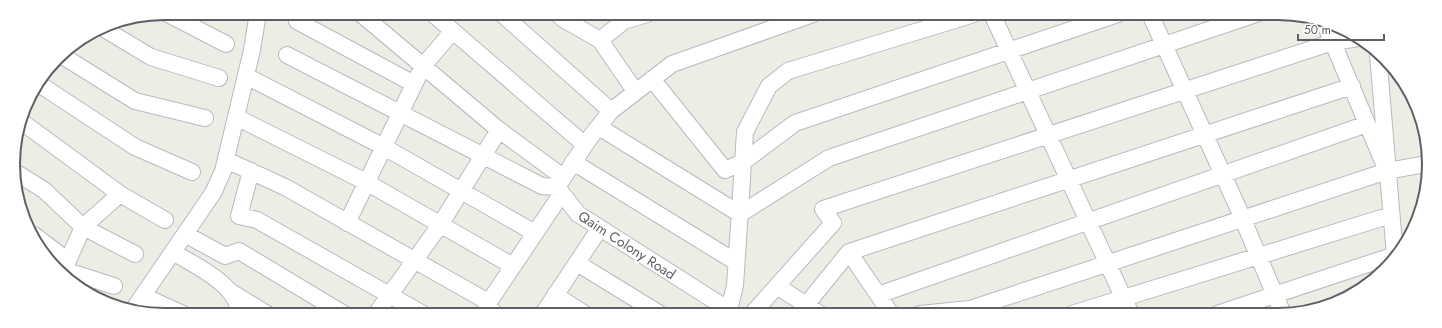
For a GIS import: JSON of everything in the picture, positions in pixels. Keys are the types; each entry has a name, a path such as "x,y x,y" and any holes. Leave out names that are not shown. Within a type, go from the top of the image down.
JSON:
{"street":[{"path":"180,20 226,44"},
{"path":"136,305 213,193 226,160 246,76 257,20"},
{"name":"Qaim Colony Road","path":"368,20 499,130 561,186 578,214 724,308"},
{"path":"440,20 585,145"},
{"path":"510,20 611,111"},
{"path":"570,20 600,40 635,91"},
{"path":"600,40 627,20"},
{"path":"492,308 513,266 535,233 573,162 611,111 672,64 796,20"},
{"path":"731,308 735,286 746,132 769,86 788,71 954,20"},
{"path":"995,20 1128,308"},
{"path":"652,79 724,170 743,162 795,123 1100,20"},
{"path":"1153,20 1243,218 1281,308"},
{"path":"740,214 829,158 1238,20"},
{"path":"297,21 414,84"},
{"path":"1327,29 1387,171"},
{"path":"108,31 151,57 219,78"},
{"path":"347,223 423,66 453,31"},
{"path":"757,308 832,223 823,209 1333,42 1350,39"},
{"path":"287,55 542,186 561,186"},
{"path":"66,58 135,101 205,118"},
{"path":"1379,61 1394,249"},
{"path":"246,76 384,147 535,233"},
{"path":"43,86 135,147 192,172"},
{"path":"806,305 849,252 1352,86"},
{"path":"236,117 366,182 513,266"},
{"path":"878,294 1367,124"},
{"path":"26,125 120,194 165,220"},
{"path":"600,127 740,214"},
{"path":"380,308 440,224 499,130"},
{"path":"226,160 285,187 414,262 483,299 490,308"},
{"path":"573,162 736,262"},
{"path":"973,308 1387,171 1422,165"},
{"path":"251,172 239,216 257,220 391,294 413,308"},
{"path":"20,175 44,190 83,227 135,254"},
{"path":"63,267 83,227 120,194"},
{"path":"1092,308 1391,215"},
{"path":"547,308 600,228"},
{"path":"185,234 225,256 239,251 334,308"},
{"path":"173,252 257,308"},
{"path":"849,252 887,308"},
{"path":"1234,308 1386,259"},
{"path":"577,263 650,308"},
{"path":"65,269 114,286"},
{"path":"776,286 811,308"},
{"path":"232,292 239,308"},
{"path":"555,295 576,308"},
{"path":"143,296 170,308"}]}
